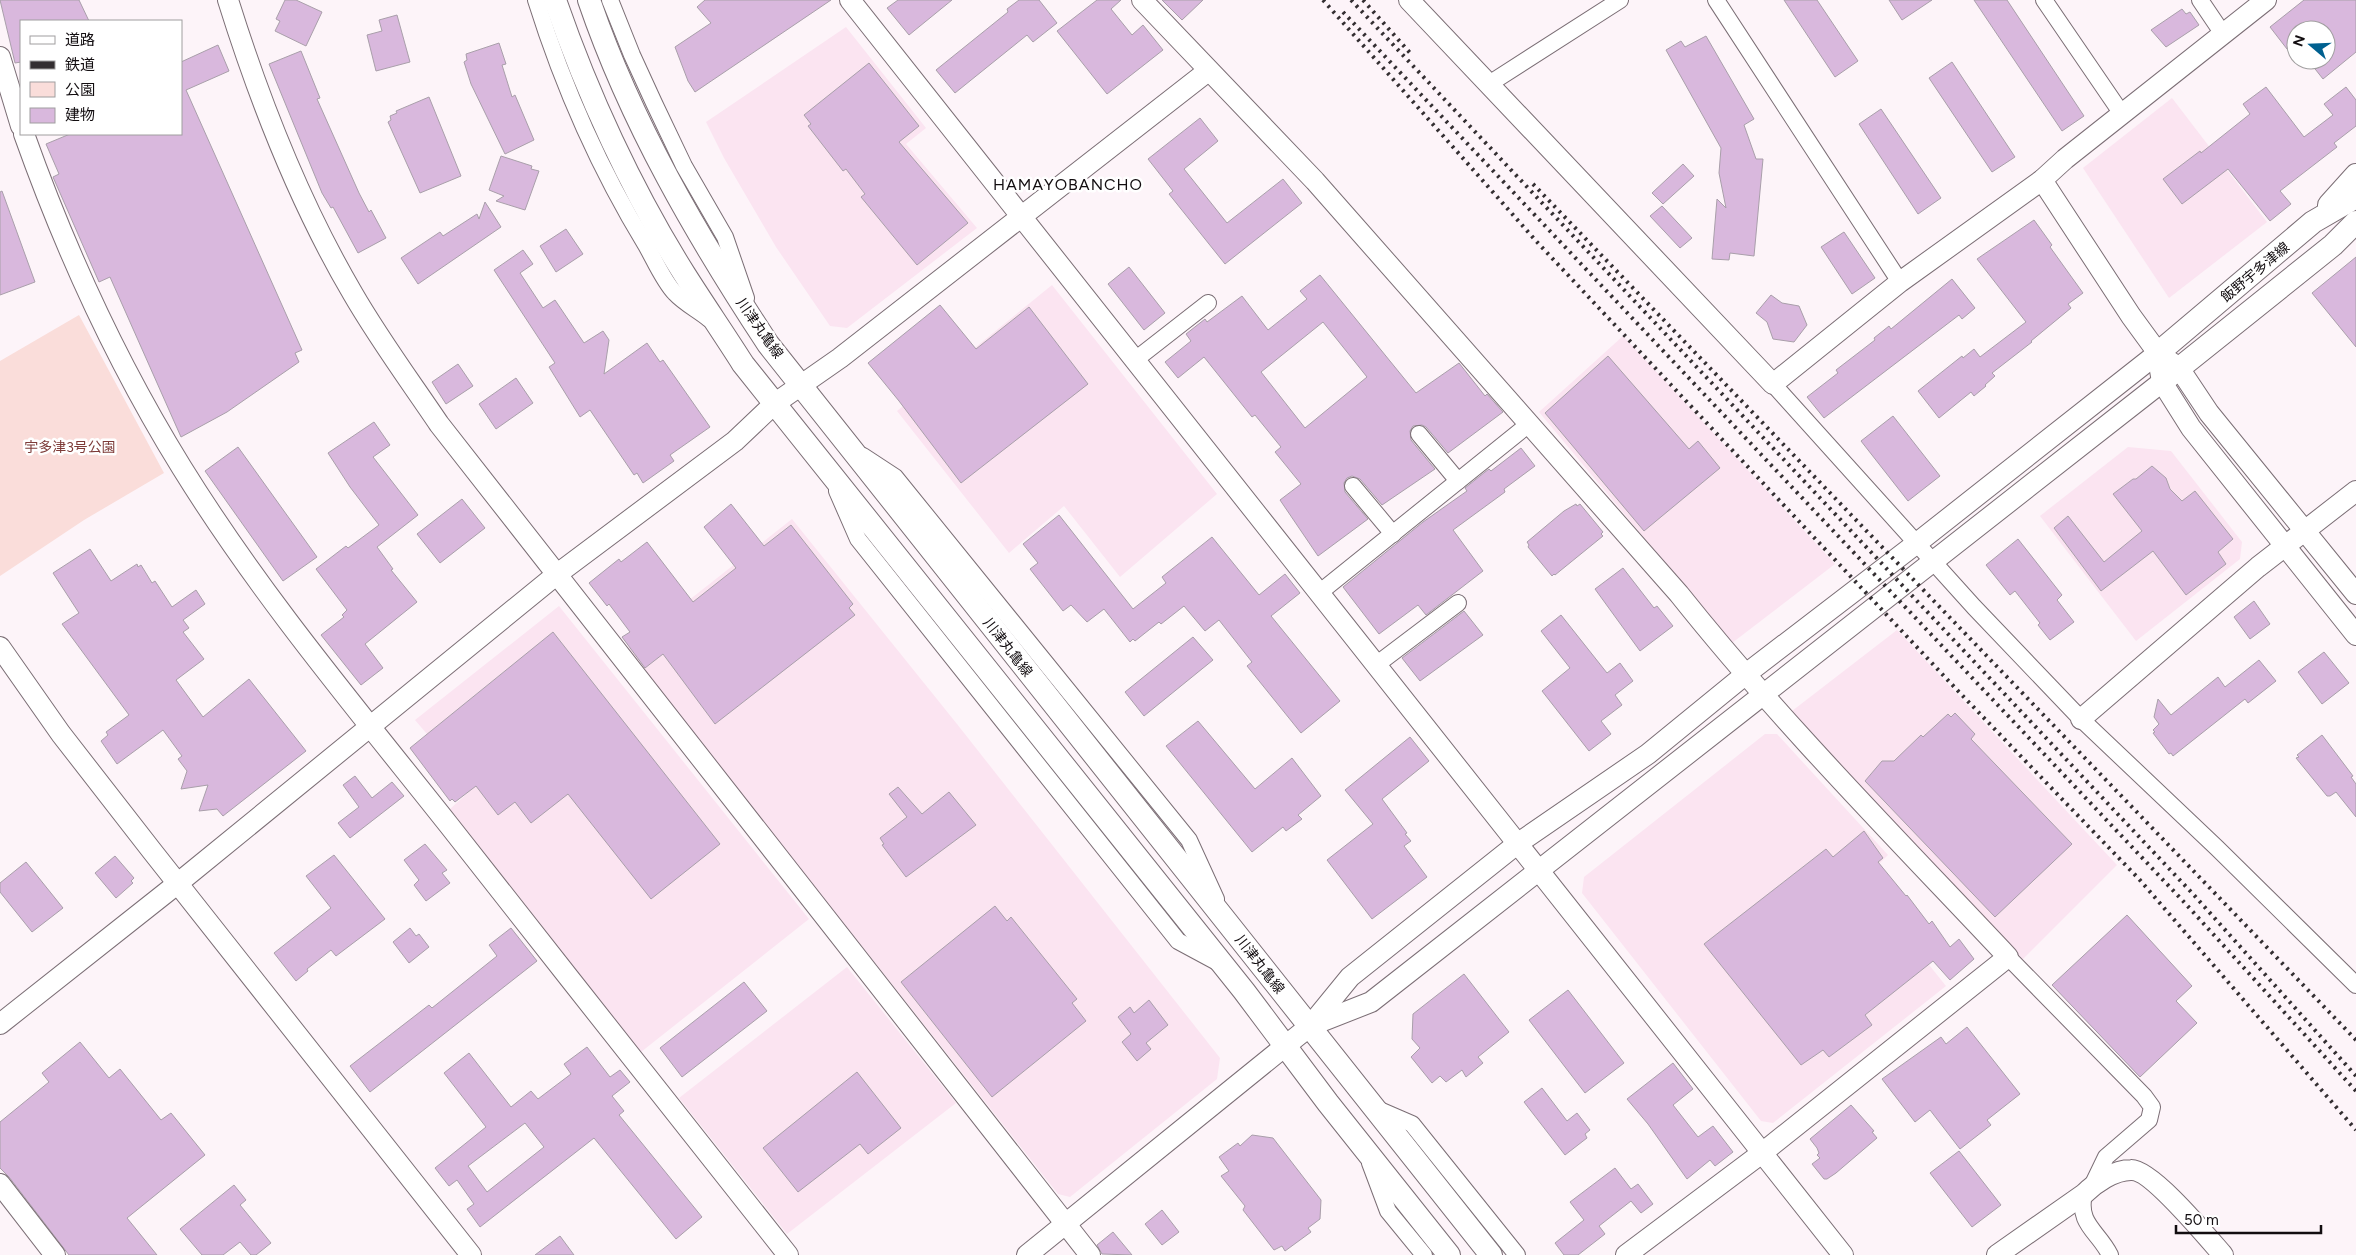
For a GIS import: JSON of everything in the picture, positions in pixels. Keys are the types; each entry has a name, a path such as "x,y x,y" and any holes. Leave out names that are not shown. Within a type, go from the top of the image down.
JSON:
{"main road":[{"path":"554,0 568,38 637,189 684,274 718,326 774,404 1223,965 1449,1255"},
{"name":"川津丸亀線","path":"589,0 631,105 665,174 712,257 754,322 850,448 1491,1255"},
{"path":"2313,222 2356,175"},
{"name":"飯野宇多津線","path":"2158,353 2313,222 2356,197"},
{"name":"飯野宇多津線","path":"2171,375 2333,244 2356,222"},
{"path":"2333,244 2356,234"}],"street":[{"path":"228,0 246,55 279,139 317,227 352,293 439,424 1090,1255"},
{"path":"536,0 548,38 573,101 598,160 625,211 674,293 718,326"},
{"path":"610,0 632,55 684,166 725,238 754,322"},
{"path":"850,0 1843,1255"},
{"path":"1142,0 1315,181 1680,594 1763,694 2008,957 2144,1096 2152,1107 2149,1120 2106,1157 2081,1208 2085,1220 2110,1255"},
{"path":"1409,0 1773,384 1933,561 2081,719 2217,848 2356,986"},
{"path":"1489,84 1620,0"},
{"path":"1716,0 1900,282"},
{"path":"2044,0 2122,114"},
{"path":"2200,0 2223,34"},
{"path":"1773,384 1900,282 2042,180 2266,0"},
{"path":"0,57 20,123"},
{"path":"0,1024 177,884 369,725 556,575 735,441 774,404 840,358 1208,70"},
{"path":"24,135 82,285 135,388 182,468 233,544 369,725 788,1255"},
{"path":"2042,180 2158,353 2171,375 2191,428 2356,635"},
{"path":"1135,360 1208,303"},
{"path":"1027,1255 1310,1026 1350,977 1517,844 1648,754 1746,674 1917,543 2158,353"},
{"path":"2171,375 2209,413 2306,530 2356,594"},
{"path":"1310,1026 1371,1002 2171,375"},
{"path":"1319,593 1529,424"},
{"path":"1420,434 1458,481"},
{"path":"1353,486 1393,534"},
{"path":"2081,719 2258,567 2356,491"},
{"path":"1376,666 1458,603"},
{"path":"2,654 177,884 471,1255"},
{"path":"1626,1255 1762,1153 2008,957"},
{"path":"1373,1107 1412,1124 1517,1255"},
{"path":"1363,1147 1388,1211 1424,1255"},
{"path":"1997,1255 2089,1189 2118,1173 2132,1169 2144,1173 2162,1189 2223,1255"},
{"path":"0,1184 55,1255"}],"shaded area":[{"path":"846,27 926,128 906,144 977,228 847,328 830,326 776,247 724,158 706,122"},
{"path":"2172,98 2267,222 2169,298 2083,168"},
{"path":"1052,285 1217,494 1120,577 1064,506 1009,553 897,411"},
{"path":"1623,336 1835,564 1732,643 1539,412"},
{"path":"2128,447 2171,451 2242,542 2240,559 2136,641 2040,516"},
{"path":"792,519 957,724 1220,1058 1217,1079 1070,1197 1058,1194 627,649"},
{"path":"559,606 809,919 641,1052 450,809 473,788 415,720"},
{"path":"1897,630 2117,865 2021,961 1792,711"},
{"path":"1765,734 1777,734 1888,855 1862,881 1946,986 1773,1123 1761,1121 1582,893 1584,877"},
{"path":"847,967 956,1103 787,1234 679,1098"}],"green space":[{"name":"宇多津3号公園","path":"79,315 164,473 84,520 0,576 0,361"}],"building":[{"path":"0,0 79,0 89,20 20,20 20,62 15,63"},
{"path":"285,0 296,0 322,12 306,46 275,31 280,21 276,19"},
{"path":"705,0 831,0 695,92 688,81 675,47 711,23 697,7"},
{"path":"898,0 952,0 909,35 887,8"},
{"path":"1019,0 1039,0 1057,23 1033,42 1027,35 955,93 936,70 1008,12 1007,9"},
{"path":"1097,0 1121,0 1111,9 1132,35 1143,25 1163,50 1107,94 1057,31"},
{"path":"1162,0 1203,0 1182,20"},
{"path":"1784,0 1817,0 1858,61 1835,77"},
{"path":"1889,0 1932,0 1902,20"},
{"path":"1974,0 2007,0 2084,116 2062,131"},
{"path":"2304,0 2356,0 2356,52 2336,68 2336,20 2286,20 2286,48 2270,27"},
{"path":"2182,9 2186,14 2190,12 2199,25 2166,47 2151,30"},
{"path":"397,15 410,62 376,71 367,35 382,31 379,20"},
{"path":"1706,36 1754,119 1744,125 1756,159 1763,159 1754,256 1730,253 1729,260 1712,259 1717,199 1726,208 1719,173 1721,148 1666,50 1681,41 1685,47"},
{"path":"499,43 506,64 502,65 512,97 515,95 534,140 505,154 471,84 464,62 467,60 466,54"},
{"path":"218,45 229,71 186,90 302,350 295,353 299,362 227,412 181,437 110,277 99,282 53,177 59,174 46,144 68,135 182,135 182,62"},
{"path":"301,51 320,98 317,99 359,193 369,212 371,210 386,238 358,253 333,207 331,208 322,193 269,64"},
{"path":"1952,62 2015,157 1992,172 1929,78"},
{"path":"869,63 919,126 899,142 968,223 917,265 861,197 865,194 846,169 843,171 808,126 811,124 804,115"},
{"path":"2316,70 2334,70 2323,79"},
{"path":"2266,87 2304,137 2333,115 2324,104 2346,87 2356,100 2356,126 2334,143 2337,147 2280,191 2291,204 2270,221 2228,169 2182,204 2163,179 2200,151 2201,153 2250,114 2243,104"},
{"path":"429,97 461,176 420,193 388,122 391,120 390,116 397,113 396,111"},
{"path":"1881,109 1941,198 1918,214 1859,124"},
{"path":"1200,118 1218,141 1184,169 1227,223 1283,179 1302,203 1225,264 1169,194 1173,191 1148,159"},
{"path":"501,156 532,166 531,169 539,171 525,210 496,201 504,196 489,190"},
{"path":"1683,164 1694,176 1663,204 1652,193"},
{"path":"2,191 35,282 0,295 0,192"},
{"path":"485,202 501,227 418,284 401,258 440,232 443,236 477,214 479,219"},
{"path":"1662,206 1692,238 1680,248 1650,216"},
{"path":"2034,220 2052,245 2050,247 2083,293 2068,304 2071,308 1992,373 1995,376 1986,386 1974,396 1971,392 1939,418 1918,391 1962,356 1963,358 1974,349 1980,357 2026,322 1977,259"},
{"path":"566,229 583,254 556,272 540,246"},
{"path":"1844,232 1875,278 1852,294 1821,247"},
{"path":"523,250 533,264 520,273 543,308 555,300 584,343 603,331 609,340 604,374 647,343 660,362 663,360 710,427 670,455 674,461 643,483 637,473 634,475 590,410 580,417 549,367 555,363 494,270"},
{"path":"2356,257 2356,347 2312,293"},
{"path":"1129,267 1165,313 1144,330 1108,284"},
{"path":"1320,275 1416,393 1459,363 1485,396 1487,394 1503,412 1448,453 1426,427 1422,425 1413,426 1410,431 1411,440 1435,469 1382,505 1360,479 1352,476 1347,478 1344,483 1345,492 1368,519 1318,556 1280,500 1301,484 1275,452 1281,447 1255,415 1252,417 1204,357 1178,378 1165,362 1191,341 1186,334 1205,319 1207,322 1242,296 1268,330 1307,299 1300,291","holes":["1323,322 1367,377 1305,428 1261,372"]},
{"path":"1952,279 1975,308 1962,319 1959,315 1824,418 1807,397 1838,373 1836,370 1875,340 1874,338 1889,326 1891,329"},
{"path":"1771,295 1782,303 1799,306 1807,325 1794,342 1773,339 1767,322 1756,313"},
{"path":"940,305 976,349 1029,307 1088,384 961,483 868,363"},
{"path":"1608,356 1689,449 1698,441 1720,468 1644,531 1545,413"},
{"path":"458,364 473,386 446,404 432,382"},
{"path":"516,378 533,403 496,429 479,404"},
{"path":"1893,416 1940,476 1908,501 1861,441"},
{"path":"374,422 390,445 373,457 418,515 377,547 393,569 391,570 417,602 365,644 383,668 361,685 321,635 344,617 342,615 347,610 316,569 346,546 348,548 379,525 350,487 328,453"},
{"path":"238,447 317,557 283,581 205,471"},
{"path":"1521,448 1535,466 1504,489 1505,492 1453,530 1483,571 1426,615 1418,605 1379,634 1343,587 1423,522 1467,491 1465,488 1485,472 1489,469 1491,471"},
{"path":"2152,466 2166,478 2170,489 2182,501 2195,491 2233,539 2218,552 2226,564 2186,595 2153,551 2101,591 2054,528 2068,516 2104,562 2142,531 2113,494"},
{"path":"462,499 485,528 440,563 417,534"},
{"path":"731,504 764,546 791,525 853,604 849,608 855,615 715,724 663,654 645,668 622,637 630,632 609,604 607,606 589,583 619,559 621,562 647,542 693,602 736,568 704,527"},
{"path":"1576,504 1577,506 1580,504 1603,532 1601,534 1603,536 1552,576 1528,547 1527,542 1564,511"},
{"path":"1059,515 1133,609 1166,583 1162,577 1212,537 1259,595 1285,574 1300,593 1271,616 1340,701 1301,733 1247,666 1252,662 1219,620 1205,631 1184,606 1161,624 1159,622 1135,641 1133,639 1130,642 1104,609 1087,622 1071,605 1063,611 1030,569 1038,563 1023,544"},
{"path":"2018,539 2062,595 2057,600 2074,622 2050,640 2038,625 2040,623 2015,591 2010,595 1986,565"},
{"path":"90,549 111,581 137,564 138,567 141,565 152,583 155,581 172,607 196,590 205,604 183,620 189,628 183,632 204,659 176,680 203,717 249,679 306,751 223,816 217,809 199,811 208,785 181,789 187,771 178,759 182,756 163,730 117,764 101,741 108,735 106,732 129,715 62,624 79,613 53,573"},
{"path":"1623,568 1654,608 1657,606 1673,626 1640,651 1595,589"},
{"path":"2254,601 2270,624 2250,639 2234,617"},
{"path":"1464,611 1483,635 1420,681 1402,658"},
{"path":"1561,615 1607,673 1620,663 1633,681 1615,695 1622,705 1601,721 1611,734 1589,751 1542,691 1570,668 1541,631"},
{"path":"553,632 720,844 651,899 568,794 531,823 515,802 498,815 476,786 455,802 452,799 450,801 410,748"},
{"path":"1193,637 1213,660 1144,716 1125,692"},
{"path":"2324,652 2349,683 2322,704 2298,672"},
{"path":"2259,660 2276,681 2248,703 2245,699 2173,756 2171,753 2169,754 2153,733 2155,732 2153,730 2159,724 2154,717 2158,699 2171,715 2218,677 2225,687"},
{"path":"1955,713 1975,734 1971,739 2072,844 1995,917 1865,781 1882,761 1894,761 1921,735 1923,737 1948,714 1951,717"},
{"path":"1198,721 1255,789 1292,758 1321,796 1298,815 1302,819 1286,831 1283,827 1252,852 1166,746"},
{"path":"2322,735 2353,776 2351,777 2356,784 2356,817 2336,792 2327,796 2296,758 2299,757 2297,755"},
{"path":"1410,737 1429,761 1382,799 1407,833 1405,834 1411,841 1404,846 1427,877 1372,919 1327,860 1373,824 1345,790"},
{"path":"355,776 372,798 392,782 404,796 350,838 338,823 359,807 343,785"},
{"path":"898,787 922,814 949,792 976,825 906,877 882,845 884,844 880,838 907,817 889,794"},
{"path":"1864,831 1883,858 1878,862 1929,924 1932,921 1950,947 1959,939 1974,959 1950,980 1933,961 1865,1015 1872,1025 1829,1057 1823,1050 1801,1065 1704,944 1826,849 1833,857"},
{"path":"425,844 447,870 442,873 450,883 426,901 414,885 419,880 404,860"},
{"path":"334,855 385,919 336,956 331,950 307,969 308,971 296,981 274,953 331,908 306,876"},
{"path":"115,856 134,878 131,881 133,883 116,898 95,873"},
{"path":"26,862 63,908 32,932 0,892 0,883"},
{"path":"995,906 1007,921 1011,917 1077,999 1072,1003 1086,1021 992,1097 901,982"},
{"path":"2127,915 2192,986 2176,1001 2197,1023 2140,1077 2052,985"},
{"path":"410,928 416,936 419,934 429,947 409,963 393,942"},
{"path":"511,928 537,961 370,1092 350,1066 429,1005 432,1008 497,956 489,945"},
{"path":"1464,974 1509,1032 1478,1057 1483,1063 1466,1077 1462,1070 1446,1082 1440,1076 1432,1083 1411,1057 1420,1048 1412,1039 1413,1014"},
{"path":"744,982 767,1011 682,1077 660,1048"},
{"path":"1568,990 1624,1063 1585,1093 1529,1020"},
{"path":"1149,1000 1168,1025 1146,1043 1151,1049 1137,1061 1122,1042 1131,1034 1118,1017 1130,1007 1134,1013"},
{"path":"1967,1027 2020,1094 1987,1120 1991,1125 1960,1149 1930,1110 1915,1122 1882,1079 1941,1037 1946,1044"},
{"path":"80,1042 109,1078 120,1069 161,1120 171,1113 205,1155 127,1218 157,1255 69,1255 0,1168 0,1122 49,1082 42,1073"},
{"path":"587,1047 610,1077 620,1070 630,1082 612,1096 624,1111 619,1115 702,1217 676,1239 594,1138 480,1227 467,1209 474,1204 457,1180 449,1186 435,1168 486,1127 444,1073 469,1053 511,1107 531,1091 538,1099 571,1074 564,1064","holes":["525,1123 544,1147 487,1192 468,1166"]},
{"path":"1673,1063 1693,1089 1673,1105 1698,1137 1713,1126 1733,1152 1715,1166 1710,1160 1687,1179 1648,1124 1627,1099"},
{"path":"857,1072 901,1128 868,1154 860,1144 798,1192 763,1148"},
{"path":"1542,1088 1567,1121 1577,1113 1590,1130 1585,1134 1587,1138 1565,1155 1524,1102"},
{"path":"1851,1105 1874,1131 1872,1132 1877,1138 1836,1173 1824,1179 1812,1164 1820,1158 1817,1155 1819,1153 1817,1148 1810,1139"},
{"path":"1252,1135 1273,1138 1321,1200 1320,1219 1308,1228 1311,1232 1285,1251 1282,1246 1274,1250 1243,1210 1245,1206 1221,1176 1229,1171 1219,1157 1238,1143 1240,1146"},
{"path":"1959,1151 2001,1205 1972,1227 1930,1173"},
{"path":"1615,1168 1631,1189 1638,1184 1653,1204 1641,1213 1631,1201 1599,1226 1605,1234 1578,1255 1564,1255 1555,1243 1584,1220 1570,1202"},
{"path":"234,1185 246,1200 240,1205 271,1243 256,1255 251,1255 240,1242 223,1255 202,1255 180,1229"},
{"path":"1162,1210 1179,1232 1162,1245 1145,1224"},
{"path":"1113,1232 1132,1255 1102,1254 1097,1245"},
{"path":"560,1236 574,1255 535,1255"}],"railway":[{"path":"1323,0 1537,242 1959,692 2139,879 2356,1130"},
{"path":"1351,0 2193,894 2356,1076"},
{"path":"1363,0 1411,54"},
{"path":"1343,12 2183,901 2356,1091"},
{"path":"1533,184 2356,1040"}],"district":[{"name":"HAMAYOBANCHO","path":"1068,184"}]}
